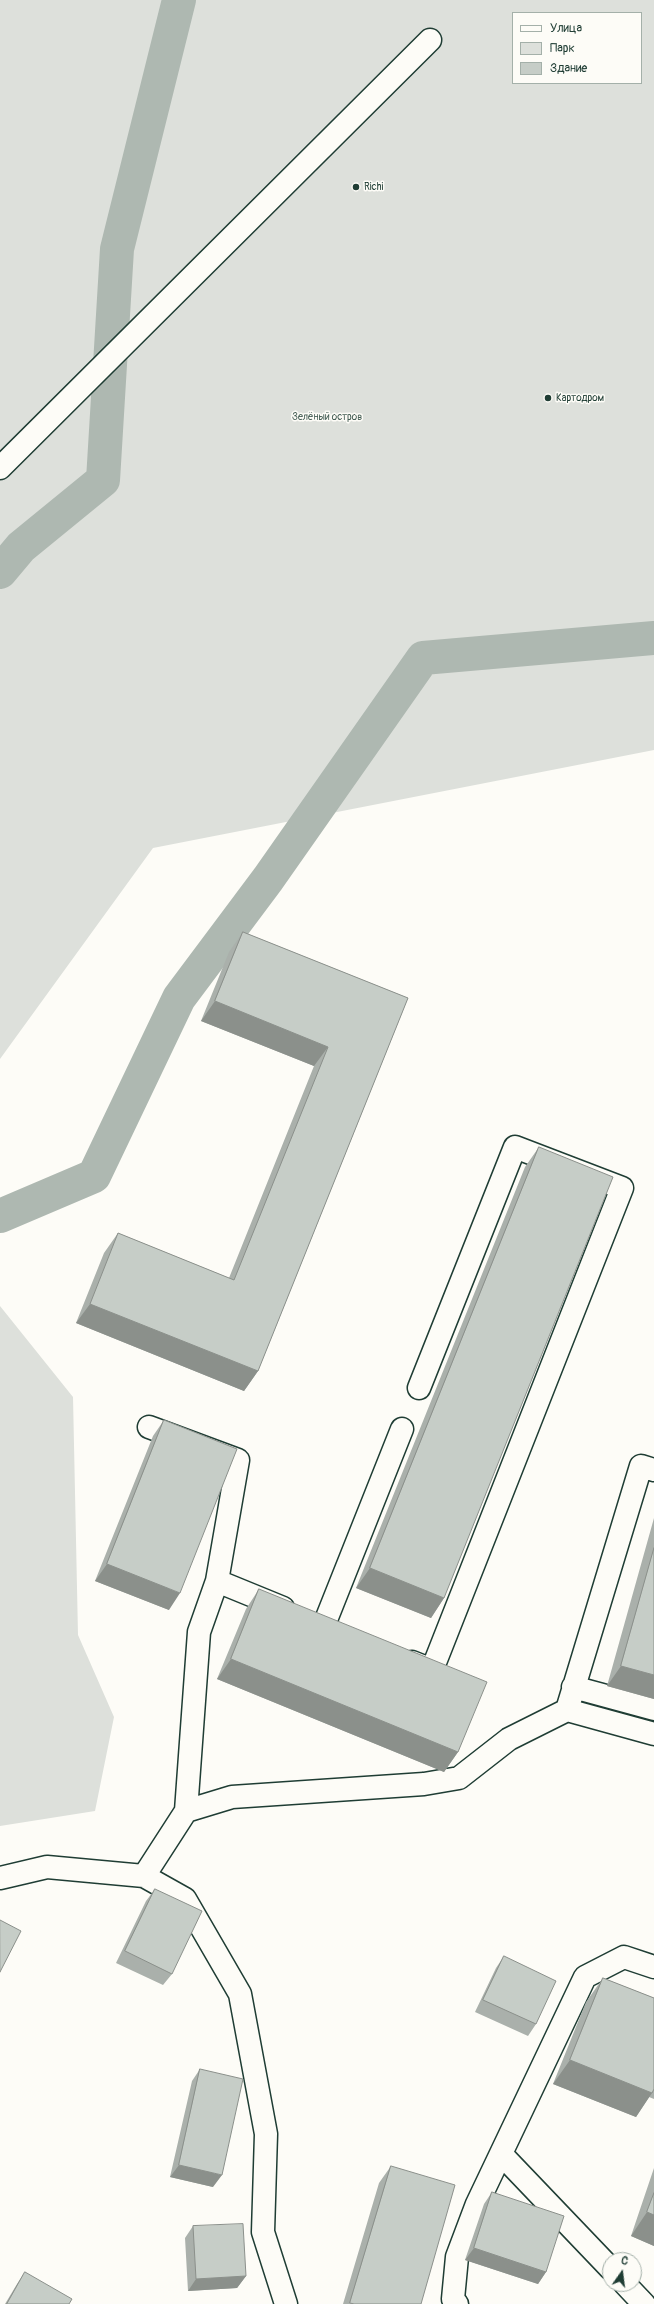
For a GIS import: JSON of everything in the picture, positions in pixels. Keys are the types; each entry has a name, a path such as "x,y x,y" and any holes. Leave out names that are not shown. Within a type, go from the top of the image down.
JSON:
{"street":[{"path":"0,468 430,40"},
{"path":"396,1655 432,1670 622,1188 515,1147 419,1388"},
{"path":"144,1876 186,1811 199,1632 217,1581 238,1460 149,1427"},
{"path":"324,1625 402,1429"},
{"path":"567,1710 641,1466 654,1470"},
{"path":"217,1581 345,1634"},
{"path":"574,1687 654,1709"},
{"path":"186,1811 232,1797 424,1784 459,1778 509,1739 567,1710 654,1734"},
{"path":"0,1878 47,1868 144,1876 185,1899 240,1994 266,2134 263,2232 286,2304"},
{"path":"457,2304 453,2299 457,2257 477,2204 502,2155 585,1978 624,1957 654,1967"},
{"path":"502,2155 602,2260"},
{"path":"633,2292 644,2304"}],"green space":[{"name":"Зелёный остров","path":"0,0 654,0 654,750 153,848 0,1059"},
{"path":"0,1306 73,1397 78,1635 114,1717 95,1811 0,1826"}],"building":[{"path":"243,932 408,998 258,1371 90,1304 118,1233 234,1280 328,1047 215,1001"},
{"path":"539,1147 613,1177 444,1598 370,1568"},
{"path":"164,1420 237,1449 180,1593 107,1564"},
{"path":"654,1548 654,1675 621,1666"},
{"path":"259,1589 487,1682 458,1752 231,1659"},
{"path":"155,1889 202,1911 172,1974 125,1951"},
{"path":"0,1920 21,1931 0,1972"},
{"path":"504,1956 556,1981 536,2024 483,2000"},
{"path":"603,1978 654,1998 654,2089 652,2093 570,2060"},
{"path":"200,2069 243,2079 222,2175 179,2165"},
{"path":"391,2166 455,2185 421,2304 350,2303"},
{"path":"492,2192 564,2216 546,2272 474,2248"},
{"path":"654,2193 654,2215 647,2212"},
{"path":"243,2224 246,2276 196,2279 193,2226"},
{"path":"25,2272 72,2299 69,2304 7,2304"}],"waterway":[{"path":"0,572 21,547 103,480 117,249 179,0"},
{"path":"0,1216 94,1176 179,998 268,879 423,658 654,638"}],"place":[{"name":"Richi","path":"356,187"},
{"name":"Картодром","path":"548,398"}]}
